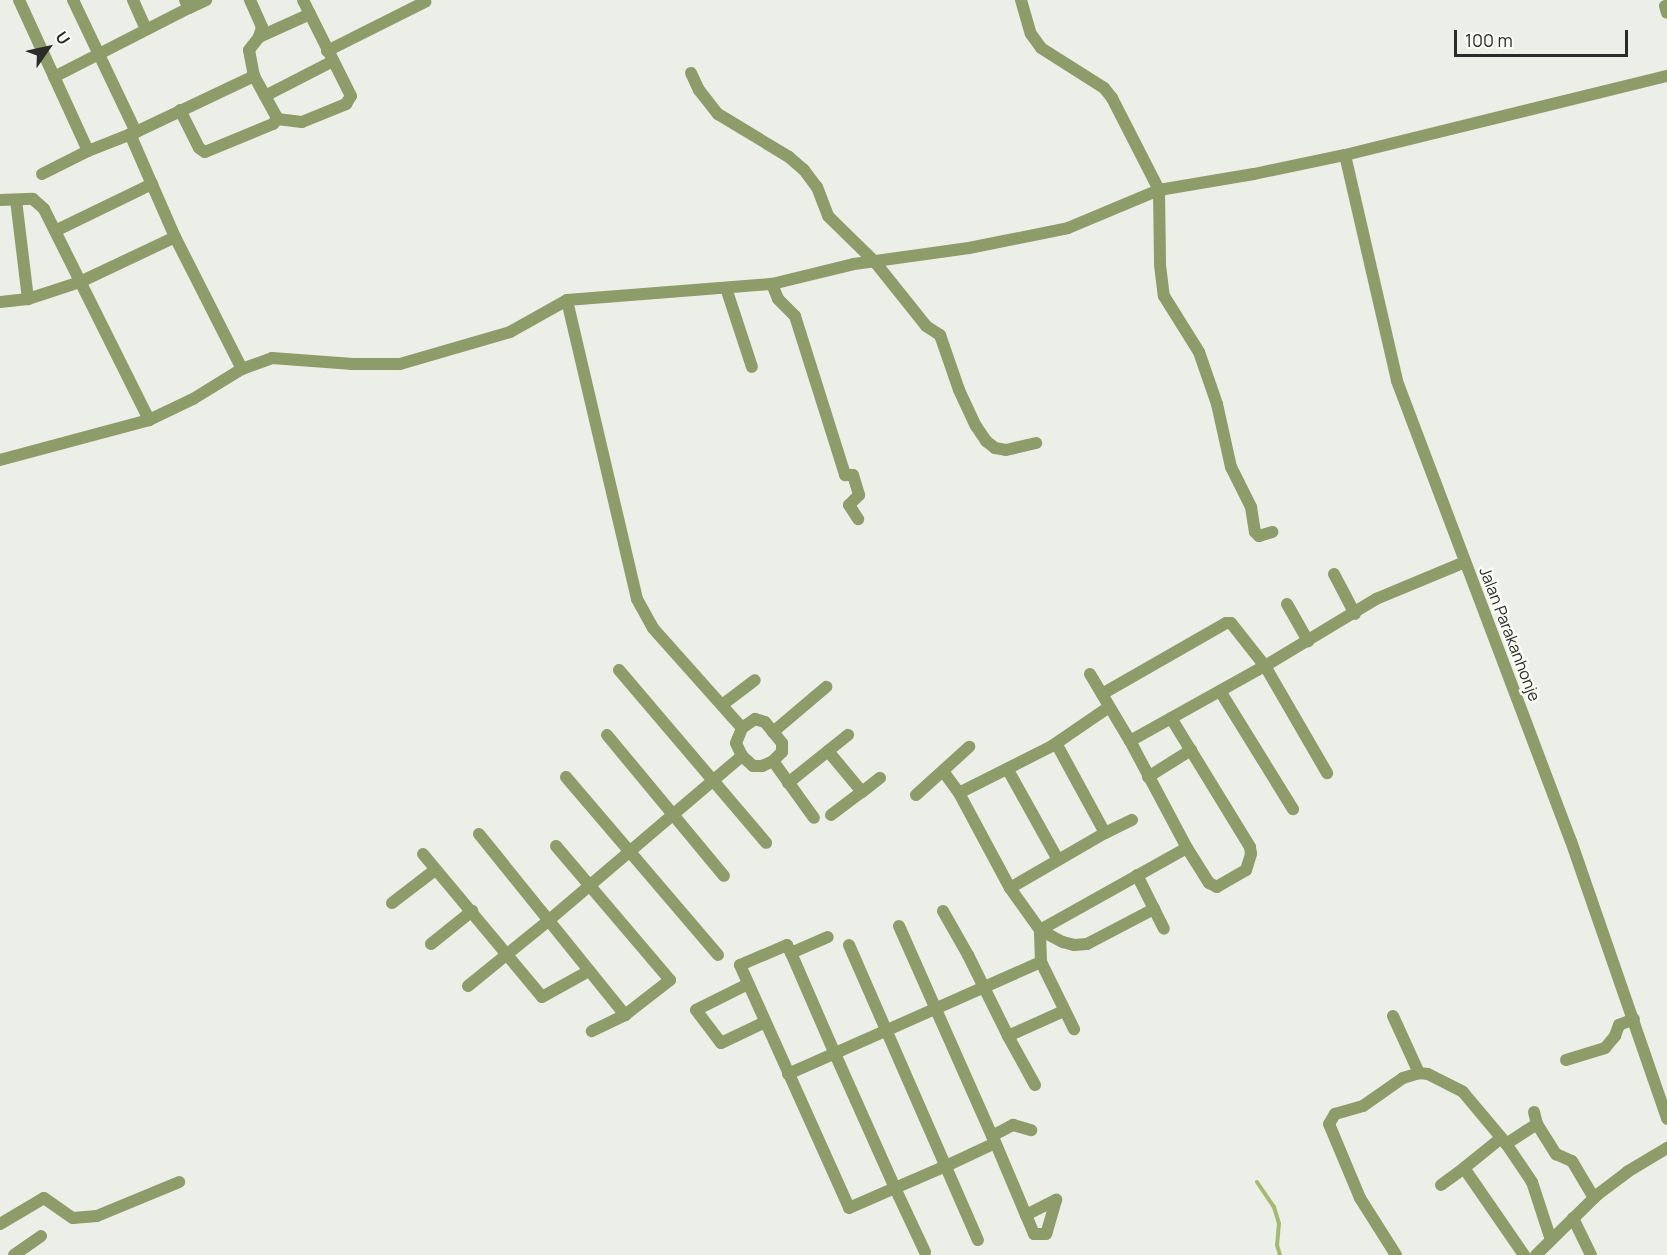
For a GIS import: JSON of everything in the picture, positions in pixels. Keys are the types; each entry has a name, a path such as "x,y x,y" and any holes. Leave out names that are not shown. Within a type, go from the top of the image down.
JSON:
{"street":[{"path":"19,0 88,151"},
{"path":"73,0 99,53 175,237 242,369"},
{"path":"133,0 146,29"},
{"path":"54,77 146,29 187,4 206,0"},
{"path":"250,0 260,17 262,27 259,37"},
{"path":"1021,0 1028,26 1041,48 1093,80 1112,98 1159,190 1160,265 1164,296 1199,352 1216,404 1232,467 1251,507 1254,527 1265,534"},
{"path":"265,96 410,4 425,2"},
{"path":"306,4 351,96 346,104 302,122 277,119 255,76 249,50 259,37 306,4"},
{"path":"691,73 699,90 718,114 789,157 804,170 817,187 828,216 875,262 914,307 926,326 942,338 947,360 959,390 976,426 986,441 995,448 1006,450 1036,444"},
{"path":"42,174 255,76"},
{"path":"0,460 149,420 193,399 242,369 272,358 353,364 400,364 510,332 567,300 772,284 875,262 969,248 1068,228 1159,190 1254,174 1345,155 1667,76"},
{"path":"180,110 200,148 205,152 273,124 277,119"},
{"name":"Jalan Parakanhonje","path":"1345,155 1397,381 1567,830 1667,1119"},
{"path":"56,231 152,184"},
{"path":"0,200 33,199 39,202 56,231 149,420"},
{"path":"16,200 28,299"},
{"path":"0,303 28,299 80,282 175,237"},
{"path":"772,284 778,299 795,316 845,475 853,475 859,495 849,505 858,519"},
{"path":"726,288 752,366"},
{"path":"567,300 637,599 653,628 742,728"},
{"path":"1130,741 1265,666 1355,614 1376,599 1465,562"},
{"path":"1334,574 1355,614"},
{"path":"1287,604 1308,641"},
{"path":"1102,694 1228,622 1265,666 1327,773"},
{"path":"619,670 766,843"},
{"path":"1090,674 1130,741 1187,848 1214,887 1246,870 1251,854 1245,838 1171,718"},
{"path":"722,705 755,680"},
{"path":"773,732 826,687"},
{"path":"1220,691 1293,809"},
{"path":"959,793 1008,770 1056,743 1109,707"},
{"path":"755,719 765,722 782,742 782,752 773,761 762,766 753,766 742,756 736,742 742,728 755,719"},
{"path":"607,735 724,876"},
{"path":"788,783 848,735"},
{"path":"1056,743 1105,833"},
{"path":"916,795 969,747"},
{"path":"1148,777 1191,750"},
{"path":"828,751 862,792"},
{"path":"468,986 742,756"},
{"path":"773,761 814,818"},
{"path":"1008,770 1057,858"},
{"path":"943,771 959,793 1010,888 1040,930 1063,942 1074,945 1087,944 1154,909"},
{"path":"566,777 718,955"},
{"path":"831,815 880,778"},
{"path":"1010,888 1057,858 1132,820"},
{"path":"479,834 625,1015"},
{"path":"556,846 670,980 625,1015 592,1031"},
{"path":"1040,930 1187,848"},
{"path":"423,854 542,997 589,970"},
{"path":"392,903 435,870"},
{"path":"1137,875 1164,929"},
{"path":"431,944 472,911"},
{"path":"943,911 1035,1085"},
{"path":"899,926 938,1009 1026,1215"},
{"path":"1040,930 1041,962 1074,1029"},
{"path":"791,953 828,937"},
{"path":"925,1252 896,1188 835,1054 787,945 740,965 849,1208 896,1188 946,1166 994,1140 1013,1125 1031,1130"},
{"path":"849,945 978,1240"},
{"path":"788,1074 1041,962"},
{"path":"748,984 696,1010 721,1043 765,1022"},
{"path":"1008,1036 1064,1011"},
{"path":"1393,1016 1419,1073"},
{"path":"1566,1060 1605,1048 1615,1036 1619,1026 1634,1019"},
{"path":"1396,1255 1360,1198 1329,1124 1335,1114 1363,1106 1403,1078 1419,1073 1428,1074 1463,1092 1503,1141 1532,1182 1551,1240"},
{"path":"1441,1185 1535,1118 1556,1154 1572,1161 1594,1198"},
{"path":"1536,1255 1594,1198 1627,1172 1667,1148"},
{"path":"1464,1168 1524,1255"},
{"path":"0,1224 44,1198 73,1218 97,1216 179,1182"},
{"path":"1573,1218 1591,1255"},
{"path":"14,1255 41,1236"}],"waterway":[{"path":"1257,1182 1274,1207 1279,1223 1277,1245 1280,1255"}]}
